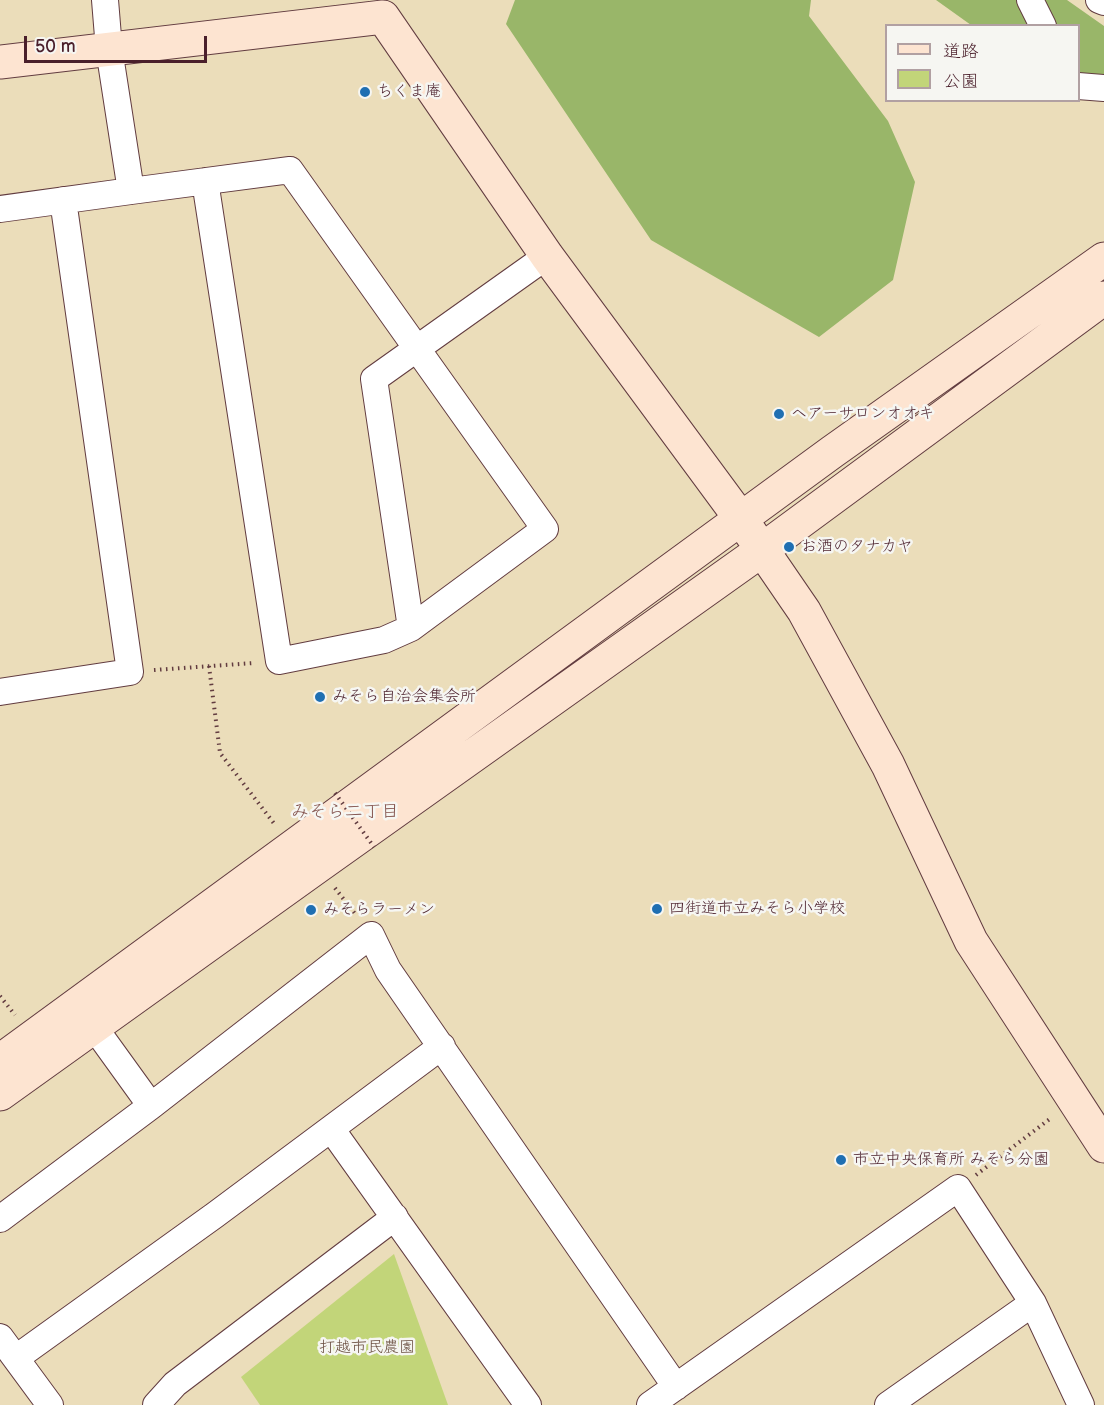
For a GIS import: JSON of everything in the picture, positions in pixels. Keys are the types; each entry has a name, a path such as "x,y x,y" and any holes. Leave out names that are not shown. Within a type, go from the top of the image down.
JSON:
{"street":[{"path":"105,0 131,191"},
{"path":"1030,0 1042,24"},
{"path":"1099,0 1104,2"},
{"path":"0,62 110,49 388,8 548,256 741,519 804,611 888,765 971,941 1104,1146"},
{"path":"1080,86 1104,88"},
{"path":"0,209 63,200 205,181 290,170 545,529 411,628 384,640 279,661 205,181"},
{"path":"0,692 130,672 63,200"},
{"path":"411,628 374,379 548,256"},
{"path":"0,1094 94,1027 305,857 741,519 1104,259"},
{"path":"0,1061 762,550 1104,298"},
{"path":"0,1219 151,1106 371,935 388,970 676,1387"},
{"path":"94,1027 151,1106"},
{"path":"15,1359 332,1130 442,1046"},
{"path":"332,1130 528,1405"},
{"path":"650,1405 958,1188 1033,1303 1080,1405"},
{"path":"156,1405 175,1384 395,1216"},
{"path":"888,1405 1033,1303"},
{"path":"0,1337 50,1405"}],"path":[{"path":"130,672 279,661"},
{"path":"208,666 220,753 371,935"},
{"path":"335,793 374,847"},
{"path":"958,1188 1074,1101"}],"green space":[{"path":"515,0 811,0 809,16 888,121 915,182 893,280 819,337 651,240 506,24"},
{"path":"936,0 1067,0 1104,26 1104,84 1080,77 1080,24 970,24"},
{"name":"打越市民農園","path":"394,1254 448,1405 260,1405 241,1377"}],"place":[{"name":"ちくま庵","path":"365,92"},
{"name":"ヘアーサロンオオキ","path":"779,414"},
{"name":"お酒のタナカヤ","path":"789,547"},
{"name":"みそら自治会集会所","path":"320,697"},
{"name":"四街道市立みそら小学校","path":"657,909"},
{"name":"みそらラーメン","path":"311,910"},
{"name":"市立中央保育所 みそら分園","path":"841,1160"}],"district":[{"name":"みそら二丁目","path":"345,812"}]}
